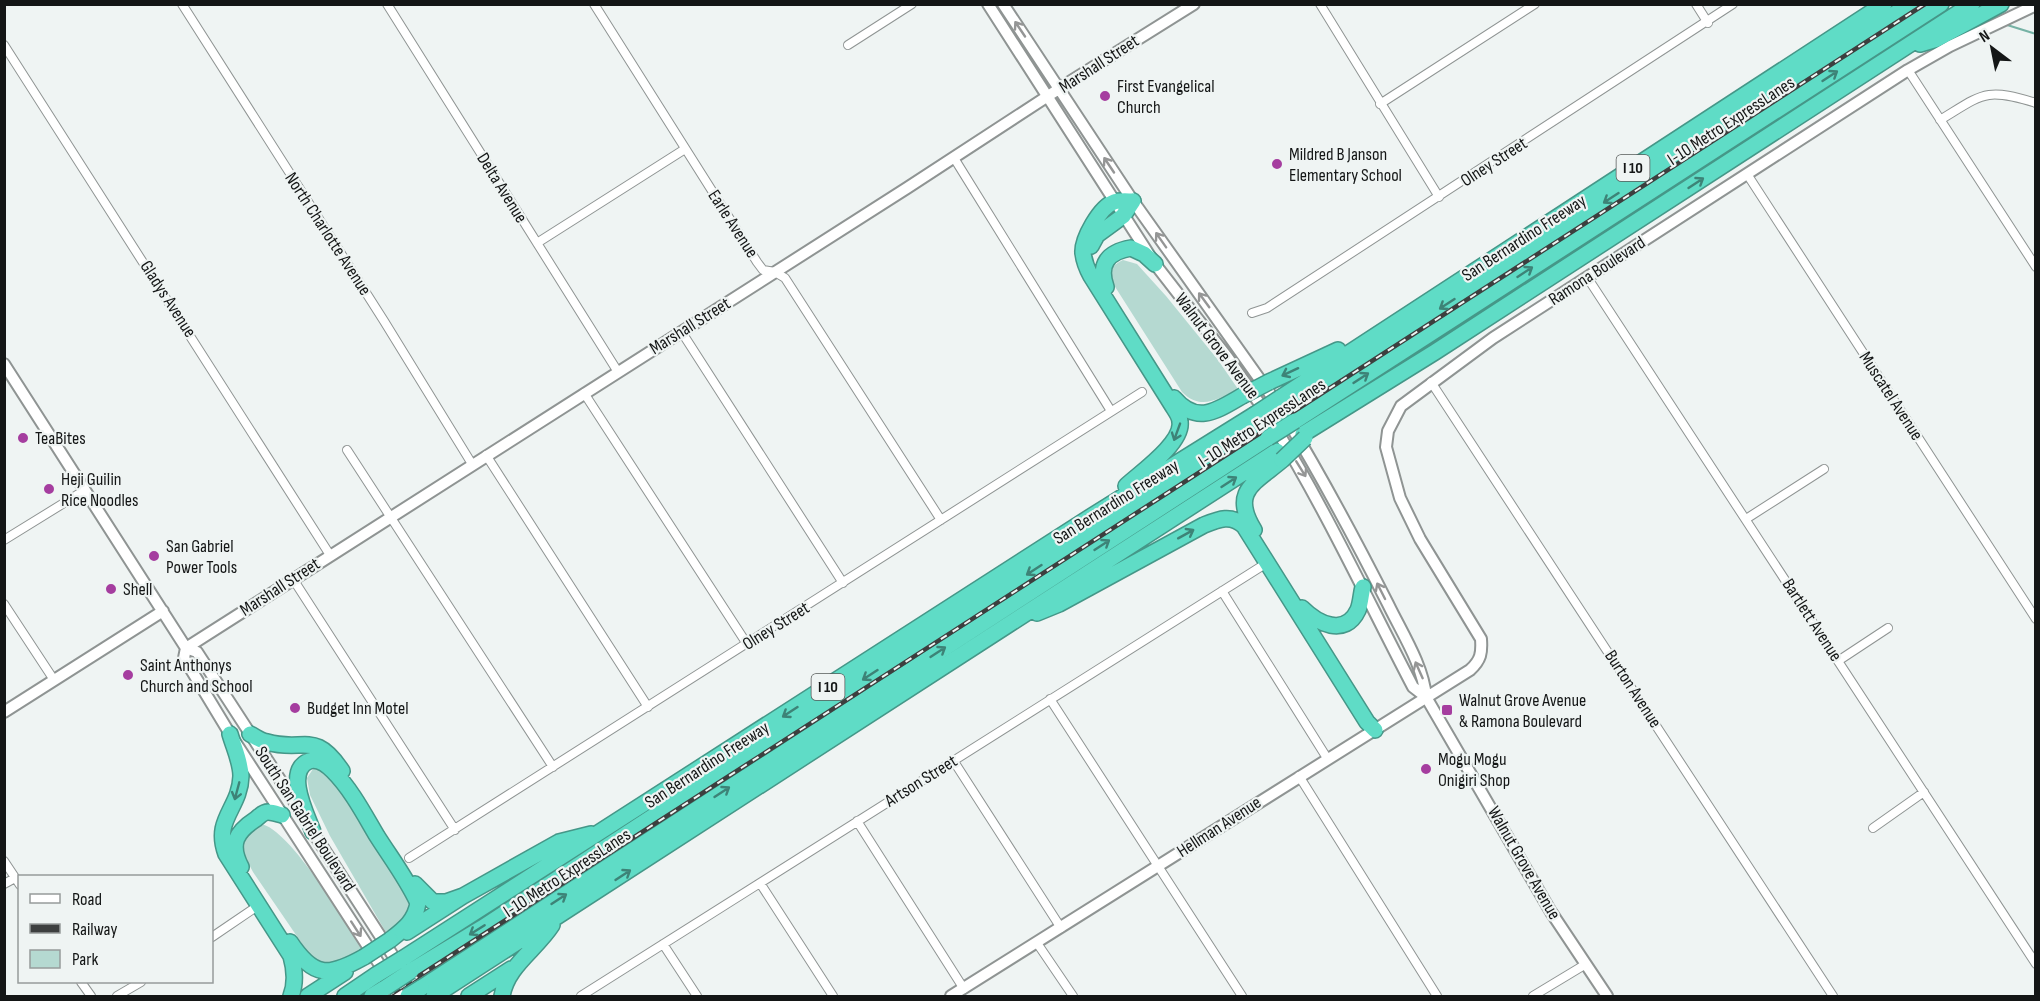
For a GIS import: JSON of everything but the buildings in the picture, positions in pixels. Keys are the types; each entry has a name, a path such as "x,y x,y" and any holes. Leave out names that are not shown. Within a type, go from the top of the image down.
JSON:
{"highway":[{"name":"San Bernardino Freeway","path":"1296,422 1381,330 1884,4"},
{"name":"I-10 Metro ExpressLanes","path":"406,965 482,928 935,633 1296,422 1941,4"},
{"name":"San Bernardino Freeway","path":"425,994 556,919 1003,627 1268,438 1435,352 1972,4"},
{"name":"I-10 Metro ExpressLanes","path":"1296,422 1908,5"},
{"path":"1905,48 1937,39 1999,6"},
{"path":"1133,201 1123,216 1097,235 1091,247 1092,261 1173,397 1184,409 1194,413 1209,414 1269,382 1381,330"},
{"path":"1095,514 1169,447 1179,431 1180,422 1172,405 1086,266 1083,254 1084,244 1102,211 1114,202 1133,201"},
{"path":"1106,287 1102,270 1105,261 1116,252 1131,248 1144,254 1155,264"},
{"path":"1296,422 1268,438 1243,501 1243,509 1371,719 1375,730"},
{"name":"San Bernardino Freeway","path":"345,996 377,987 606,830 1095,514 1268,438"},
{"name":"I-10 Metro ExpressLanes","path":"408,996 425,994 1268,438"},
{"path":"1003,627 1059,604 1214,520 1232,518 1244,526 1367,722 1375,730"},
{"path":"1302,608 1322,624 1331,626 1341,624 1356,614 1363,587"},
{"path":"230,734 240,764 241,776 237,795 223,827 221,841 226,854 291,956 295,968 294,989 291,996"},
{"path":"250,734 267,742 308,744 323,748 337,764 427,898 440,903 463,896"},
{"path":"282,815 264,813 240,830 235,840 236,855 297,952 310,967 331,972 364,957 407,927 414,918 418,903 358,805 336,774 320,761 311,760 298,772 297,784 313,832"},
{"path":"390,940 559,842 606,830"},
{"path":"502,996 506,979 543,939 556,919"},
{"path":"308,996 346,972 364,957"},
{"path":"469,996 514,968"}],"main road":[{"name":"Walnut Grove Avenue","path":"988,4 1155,264 1228,358 1271,421 1307,479 1413,687 1426,697 1551,912 1607,996"},
{"name":"Walnut Grove Avenue","path":"1003,4 1133,201 1283,413 1319,472 1408,644 1425,681 1426,697"},
{"name":"Marshall Street","path":"186,648 1194,4"},
{"name":"Ramona Boulevard","path":"1481,654 1481,639 1478,633 1408,517 1400,498 1386,447 1388,431 1401,406 1493,338 1908,70 1950,46 2036,5"},
{"name":"South San Gabriel Boulevard","path":"5,366 186,648 197,652 313,832 425,994"},
{"path":"4,712 162,611"},
{"name":"South San Gabriel Boulevard","path":"186,648 184,658 230,734 400,996"},
{"name":"Hellman Avenue","path":"951,996 1470,670 1480,659 1481,654"}],"street":[{"name":"North Charlotte Avenue","path":"182,4 472,464"},
{"name":"Delta Avenue","path":"387,4 618,372"},
{"name":"Earle Avenue","path":"594,4 763,270 775,272 785,278 941,520"},
{"path":"848,45 912,4"},
{"path":"1320,4 1439,197"},
{"path":"1380,104 1535,4"},
{"path":"1696,4 1708,23"},
{"name":"Olney Street","path":"1252,313 1267,308 1708,23 1733,4"},
{"name":"Gladys Avenue","path":"4,45 330,555"},
{"path":"1908,70 2036,267"},
{"path":"1940,120 1977,98 1993,93 2011,95 2036,103"},
{"path":"537,243 685,149"},
{"path":"954,158 1111,411"},
{"name":"Muscatel Avenue","path":"1747,174 2033,610 2036,619"},
{"name":"Bartlett Avenue","path":"1587,277 2036,964"},
{"path":"681,331 843,583"},
{"name":"Burton Avenue","path":"1431,382 1833,996"},
{"name":"Olney Street","path":"410,858 1142,392"},
{"path":"584,393 747,644"},
{"path":"347,450 553,767"},
{"path":"486,455 648,707"},
{"path":"1746,519 1824,469"},
{"path":"4,540 85,490"},
{"name":"Artson Street","path":"581,996 1262,566"},
{"path":"292,579 455,830"},
{"path":"1222,591 1327,758"},
{"path":"4,604 54,680"},
{"path":"1838,661 1888,628"},
{"path":"1050,699 1242,996"},
{"path":"953,760 1061,928"},
{"path":"1299,776 1437,996"},
{"path":"1873,828 1924,792"},
{"path":"857,821 964,989"},
{"path":"4,861 17,882 4,884"},
{"path":"760,883 833,996"},
{"path":"213,936 259,905"},
{"path":"1037,943 1073,996"},
{"path":"663,944 697,996"},
{"path":"1533,996 1586,964"},
{"path":"82,983 91,996"},
{"path":"117,996 138,983"}],"green space":[{"path":"1123,260 1137,264 1166,296 1218,360 1238,389 1217,399 1203,402 1189,398 1182,392 1112,282 1112,268"},
{"path":"313,769 324,770 347,798 412,902 412,915 388,936 330,836 310,795 307,778"},
{"path":"261,824 273,830 287,842 301,859 331,899 362,949 334,965 321,963 307,951 253,872 241,849 246,831"}],"waterway":[{"path":"2004,24 2036,34"}],"railway":[{"path":"388,996 1925,4"}],"place":[{"name":"First Evangelical Church","path":"1105,96"},
{"name":"Mildred B Janson Elementary School","path":"1277,164"},
{"name":"TeaBites","path":"23,438"},
{"name":"Heji Guilin Rice Noodles","path":"49,489"},
{"name":"San Gabriel Power Tools","path":"154,556"},
{"name":"Shell","path":"111,589"},
{"name":"Saint Anthonys Church and School","path":"128,675"},
{"name":"Budget Inn Motel","path":"295,708"},
{"name":"Walnut Grove Avenue & Ramona Boulevard","path":"1447,710"},
{"name":"Mogu Mogu Onigiri Shop","path":"1426,769"}]}
